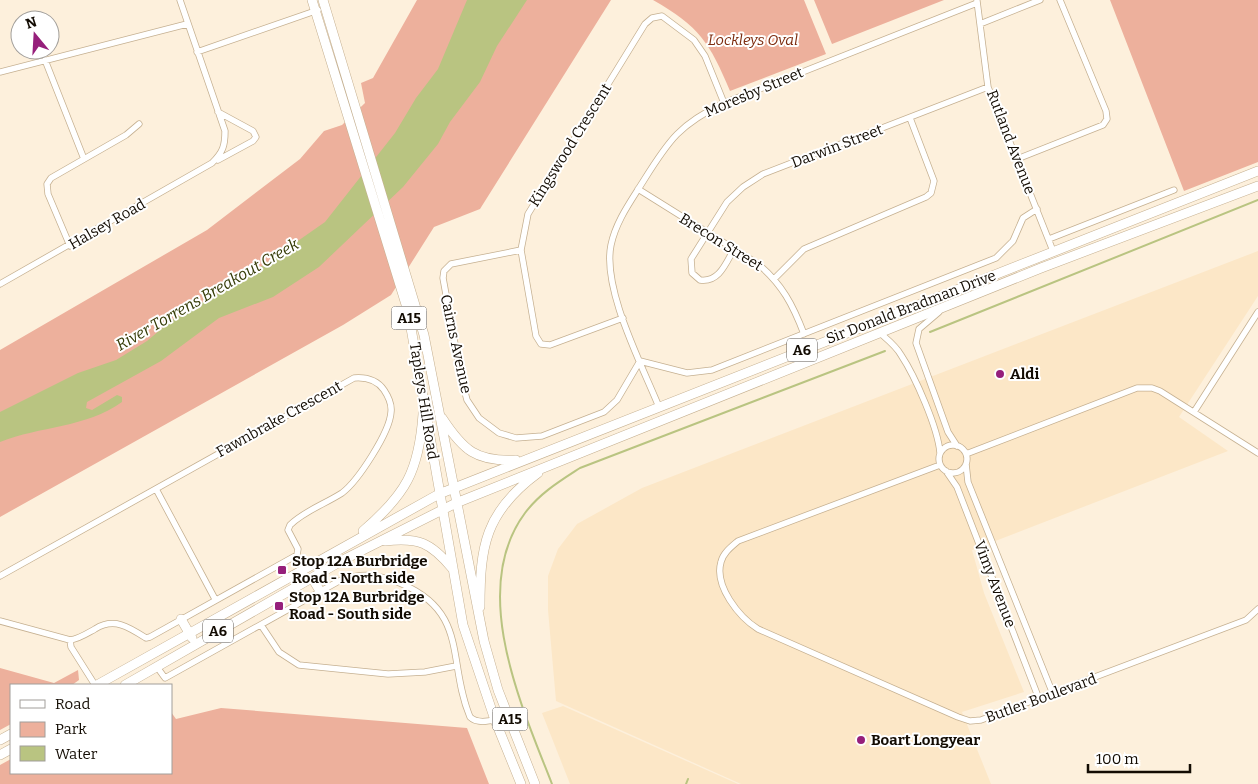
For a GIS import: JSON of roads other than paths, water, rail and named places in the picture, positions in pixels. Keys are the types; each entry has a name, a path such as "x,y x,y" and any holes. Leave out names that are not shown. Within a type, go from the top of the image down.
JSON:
{"main road":[{"name":"Tapleys Hill Road","path":"312,0 359,151 424,335 480,626 498,690 535,784"},
{"name":"Tapleys Hill Road","path":"324,4 364,138 408,311 441,510 463,625 495,720 521,784"},
{"path":"327,48 337,46"},
{"name":"Sir Donald Bradman Drive","path":"453,488 1258,171"},
{"name":"Sir Donald Bradman Drive","path":"456,503 1041,268 1258,186"},
{"path":"1041,268 1054,250 1068,258"},
{"path":"355,540 360,533 395,502 406,484 419,449 424,399"},
{"path":"643,427 659,407 676,414"},
{"path":"439,413 455,438 476,455 494,460 525,460"},
{"path":"480,626 480,567 485,544 494,521 512,496 549,466"},
{"name":"A6","path":"98,684 355,540 453,488"},
{"name":"A6","path":"127,684 312,578 456,503"},
{"path":"378,542 406,539 421,542 438,552 452,568"},
{"path":"312,578 320,591"},
{"path":"181,619 195,645"}],"street":[{"name":"Halsey Road","path":"180,0 225,131 225,144 222,153 212,163"},
{"path":"980,24 1040,0"},
{"path":"1017,159 1104,125 1107,119 1106,111 1060,0"},
{"name":"Rutland Avenue","path":"977,1 988,88 1054,250"},
{"name":"Moresby Street","path":"659,407 624,318 609,270 611,245 620,219 664,146 698,116 724,103 977,1"},
{"path":"197,52 316,11 324,4"},
{"name":"Kingswood Crescent","path":"624,318 550,346 541,344 536,336 521,250 528,214 645,24 652,18 662,16 694,40 704,56 724,103"},
{"path":"60,56 187,24"},
{"path":"0,72 45,60 84,158"},
{"name":"Darwin Street","path":"734,249 719,274 706,281 698,279 692,273 690,263 727,202 743,187 763,174 988,88"},
{"name":"Halsey Road","path":"0,284 253,141 256,137 253,131 218,112"},
{"path":"775,278 804,249 926,197 931,193 934,181 910,118"},
{"path":"70,246 48,194 47,184 51,178 126,135 139,124"},
{"name":"Brecon Street","path":"638,189 707,234 758,264 775,278 791,301 804,334"},
{"path":"1049,239 1174,190"},
{"name":"Sir Donald Bradman Drive","path":"640,361 687,373 700,373 804,334 996,258 1013,241 1023,218 1037,209"},
{"name":"Cairns Avenue","path":"521,250 451,264 444,271 443,278 461,377 467,400 479,418 499,433 516,438 542,436 567,428 604,412 617,400 640,361"},
{"path":"880,333 893,344 909,368 937,436 940,465 946,471 957,472 966,464 966,454 957,446 948,432 916,343 916,337 924,324 949,305"},
{"path":"1194,412 1258,312"},
{"name":"Fawnbrake Crescent","path":"0,576 354,378 369,379 376,382 387,395 391,405 390,419 358,478 343,492 290,525 288,530 298,549 297,555 215,599 150,637 146,638 127,626 114,623 99,626 78,639 70,640"},
{"path":"966,454 1137,388 1152,388 1160,391 1258,453"},
{"path":"940,453 948,446 957,446"},
{"name":"Vimy Avenue","path":"966,464 968,482 1053,694"},
{"name":"Butler Boulevard","path":"940,465 738,541 724,555 719,574 734,608 745,621 958,718 970,721 981,720 1053,694 1246,620 1258,609"},
{"name":"Vimy Avenue","path":"946,471 957,487 1039,699"},
{"path":"156,489 215,599"},
{"path":"157,667 165,678 320,591 351,576 375,575 392,579 426,596 439,609 449,626 456,666 470,717 473,721 495,720 509,715"},
{"path":"0,621 70,640 71,647 95,684"},
{"path":"261,624 279,652 299,665 388,674 425,672 456,666"}],"water":[{"name":"River Torrens Breakout Creek","path":"467,0 527,0 497,46 480,82 450,122 438,144 403,187 319,267 273,297 219,318 161,361 87,402 86,408 92,410 117,395 122,397 122,402 108,411 78,422 0,442 0,412 78,373 116,360 147,341 172,320 249,275 325,222 395,133 416,98 438,69"}],"waterway":[{"path":"930,332 1258,200"},
{"path":"552,784 515,685 506,648 501,612 501,577 509,544 525,513 544,493 580,468 885,351"},
{"path":"686,784 688,779"}],"place":[{"name":"Aldi","path":"1000,374"},
{"name":"Stop 12A Burbridge Road - North side","path":"282,570"},
{"name":"Stop 12A Burbridge Road - South side","path":"279,606"},
{"name":"Boart Longyear","path":"861,740"}],"park label":[{"name":"Lockleys Oval","path":"753,40"}]}
